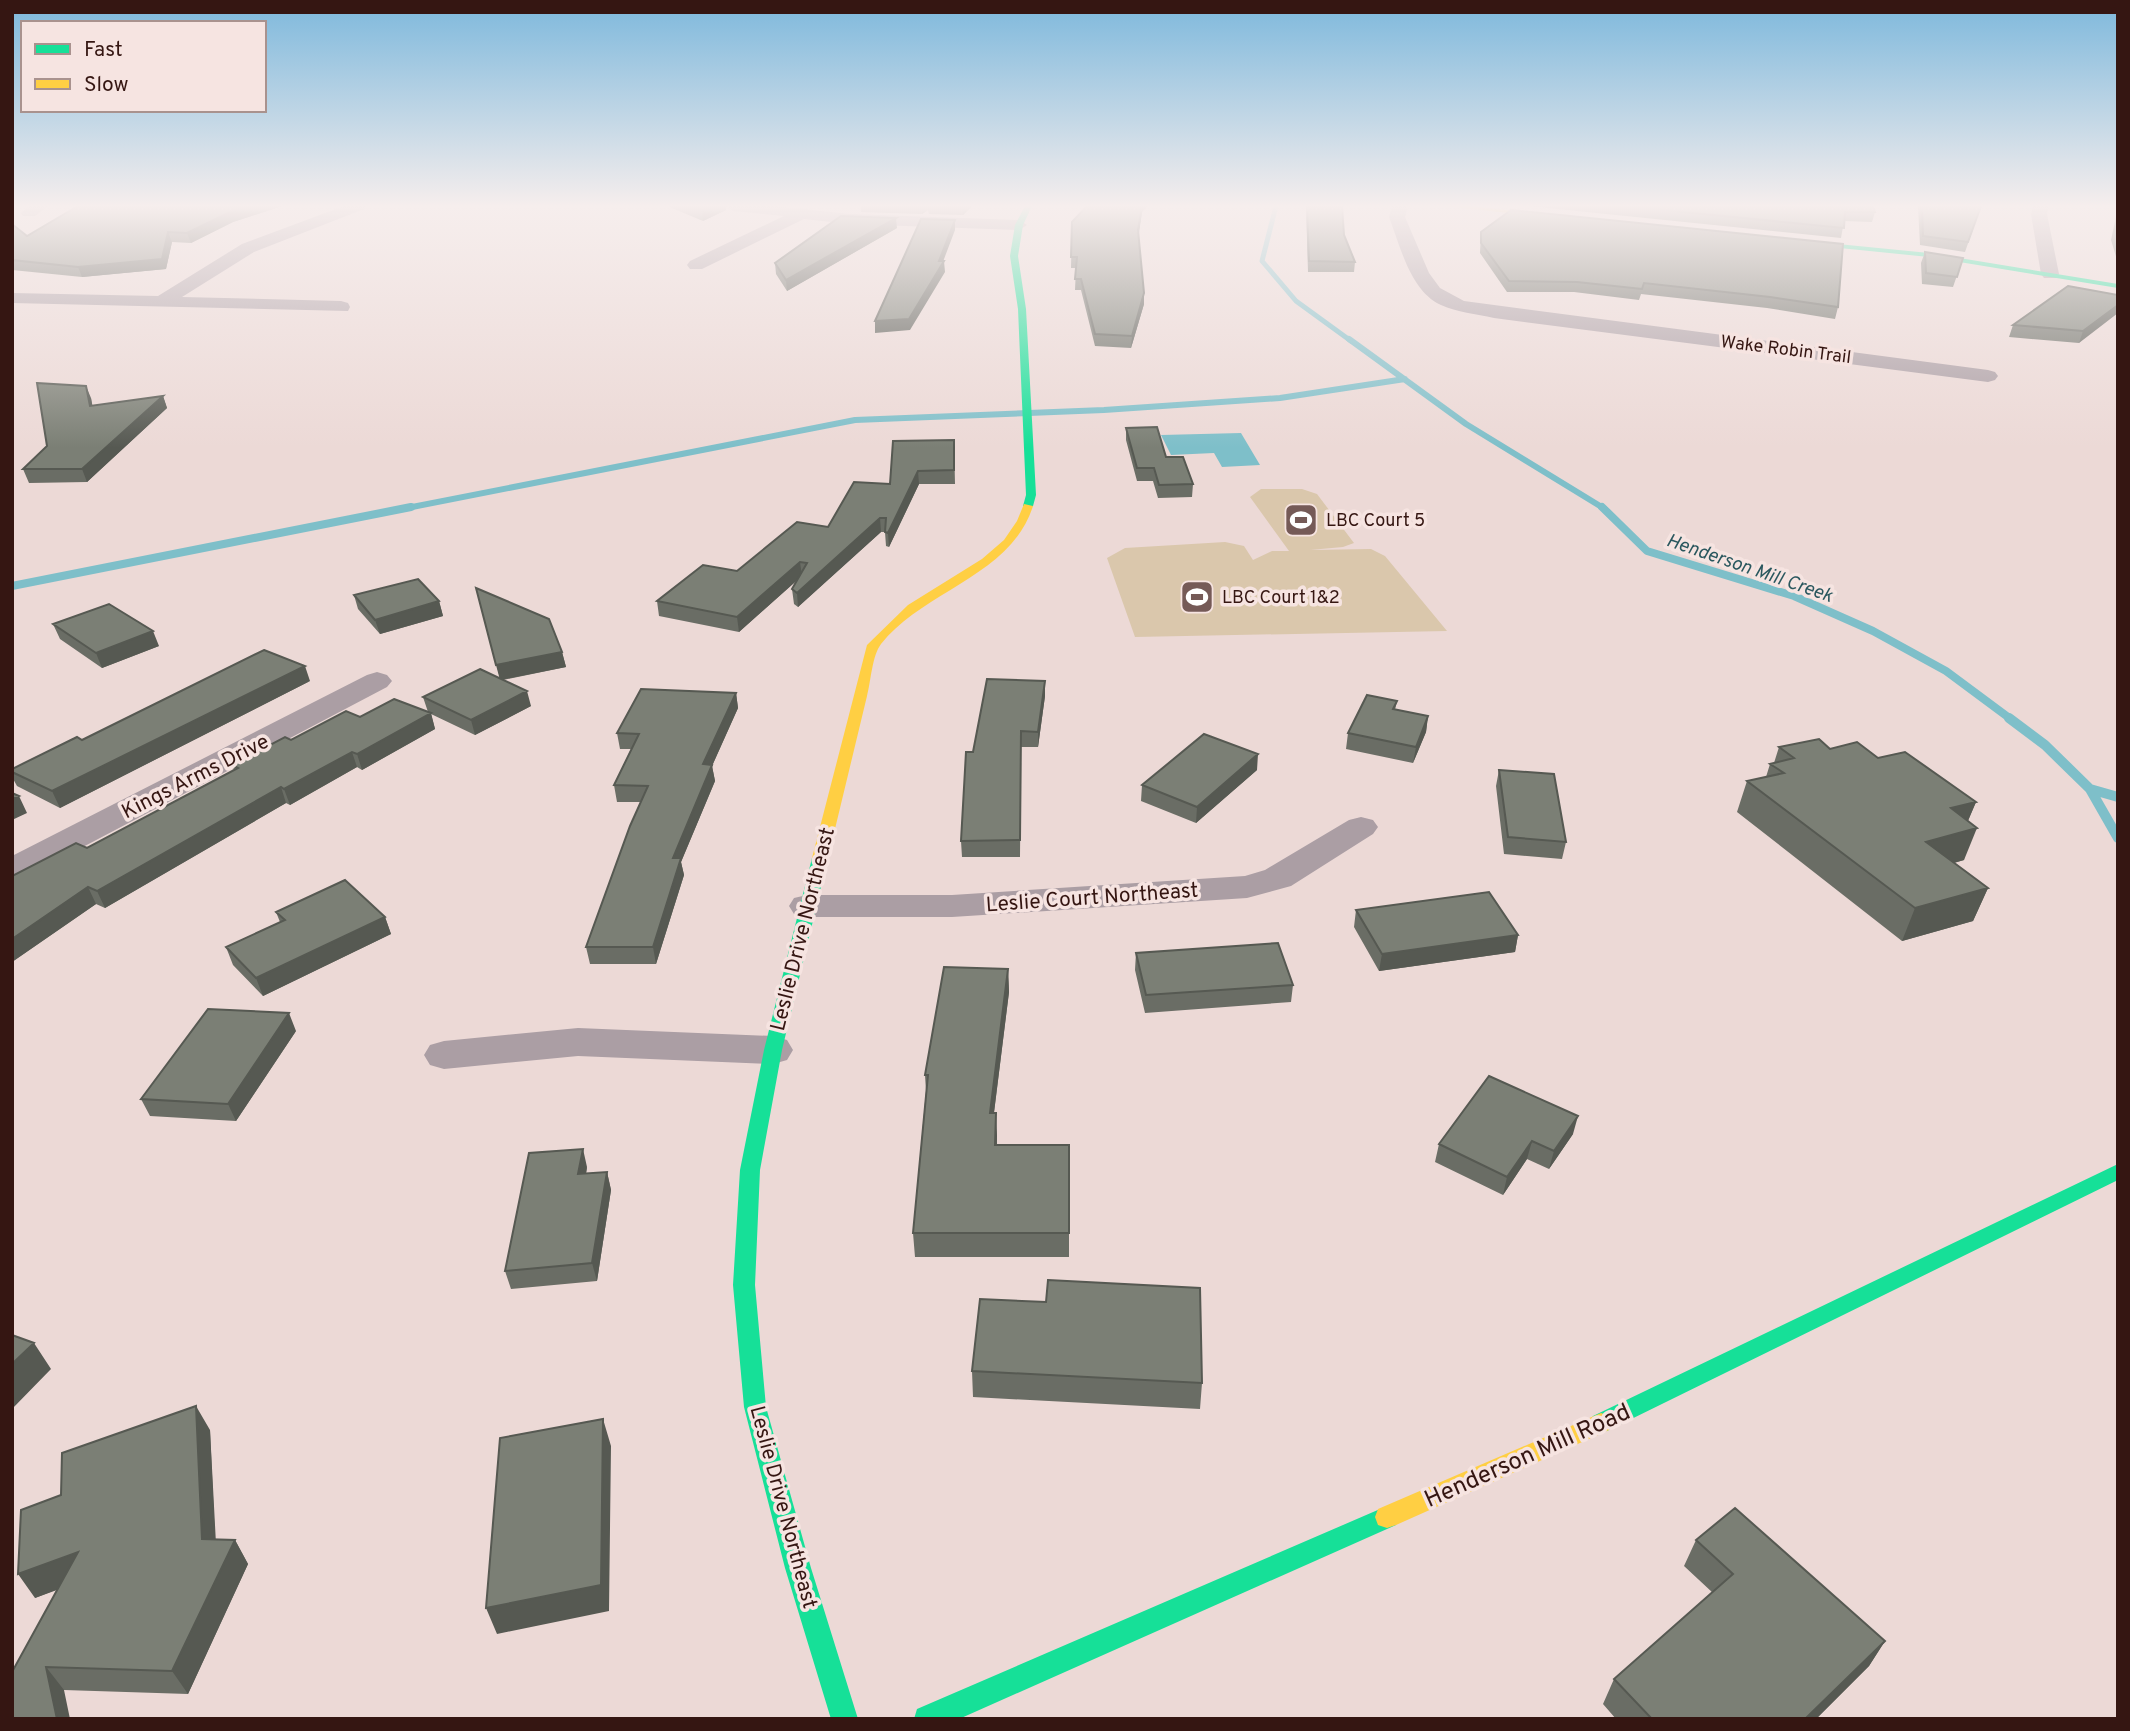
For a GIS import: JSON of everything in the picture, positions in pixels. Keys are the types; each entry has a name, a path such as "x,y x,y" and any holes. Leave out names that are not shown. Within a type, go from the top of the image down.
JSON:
{"street":[{"path":"162,302 186,287"},
{"name":"Leslie Drive Northeast","path":"845,1719 798,1568 755,1408 744,1285 750,1170 773,1050 873,645 912,608 986,561 1008,542 1023,522 1031,495 1024,334 1018,287"},
{"name":"Wake Robin Trail","path":"1428,287 1438,297 1451,303 1494,312 1988,376"},
{"path":"12,298 341,307"},
{"name":"Kings Arms Drive","path":"12,870 377,681"},
{"name":"Leslie Court Northeast","path":"807,906 952,906 1247,887 1278,878 1360,827"},
{"path":"444,1055 578,1042 773,1050"},
{"name":"Henderson Mill Road","path":"927,1719 1580,1433 2118,1171"}],"shaded area":[{"path":"1261,489 1302,489 1317,494 1354,543 1343,547 1310,550 1371,549 1385,556 1447,631 1135,637 1107,558 1125,548 1225,542 1244,546 1253,560 1272,551 1289,551 1250,497"}],"water":[{"path":"1241,433 1260,465 1222,467 1214,453 1171,455 1161,435"}],"building":[{"path":"890,287 928,287 909,319 875,321"},
{"path":"1083,287 1143,287 1132,336 1095,334"},
{"path":"1678,287 1840,287 1838,307"},
{"path":"2067,287 2118,295 2118,305 2083,331 2013,325"},
{"path":"37,383 86,386 90,406 163,396 82,469 23,469 47,446"},
{"path":"1157,427 1166,457 1183,457 1193,484 1159,485 1154,468 1137,468 1126,428"},
{"path":"954,440 954,470 918,471 888,533 885,532 886,518 880,518 797,593 792,589 807,563 800,562 737,617 657,601 703,565 737,571 797,522 828,527 854,482 890,484 893,441"},
{"path":"418,579 439,601 375,620 354,595"},
{"path":"476,588 549,619 562,652 496,665"},
{"path":"109,604 153,631 96,653 53,624"},
{"path":"264,650 305,666 52,791 12,772 12,769 77,737 82,740"},
{"path":"480,669 527,691 471,720 423,697"},
{"path":"987,679 1045,681 1038,732 1021,731 1020,840 961,841 966,752 973,752"},
{"path":"641,689 736,693 703,764 712,765 673,858 681,858 653,947 586,947 630,826 648,786 614,785 639,734 617,733"},
{"path":"1367,695 1397,701 1393,709 1428,716 1416,747 1348,733"},
{"path":"394,699 431,713 357,754 352,752 284,789 281,787 97,891 88,887 12,939 12,876 76,843 87,848 238,768 232,765 285,737 291,740 346,711 360,717"},
{"path":"1204,734 1258,754 1197,807 1142,785"},
{"path":"1819,739 1830,749 1857,742 1878,758 1905,752 1976,802 1951,808 1977,828 1926,842 1988,888 1915,908 1747,781 1784,773 1770,764 1794,758 1779,747"},
{"path":"1499,770 1554,774 1566,842 1508,837"},
{"path":"345,880 385,917 256,978 226,947 285,920 276,912"},
{"path":"1489,892 1518,935 1382,954 1356,910"},
{"path":"1278,943 1293,985 1146,995 1136,953"},
{"path":"944,967 1008,969 990,1113 996,1113 995,1145 1069,1145 1069,1233 913,1233 928,1075 925,1075"},
{"path":"208,1009 289,1013 228,1104 141,1099"},
{"path":"1489,1076 1578,1116 1554,1151 1532,1141 1507,1177 1439,1144"},
{"path":"583,1149 578,1174 607,1172 592,1263 505,1271 529,1153"},
{"path":"1048,1280 1200,1288 1202,1383 972,1371 980,1299 1046,1302"},
{"path":"12,1335 34,1343 12,1364"},
{"path":"196,1406 202,1539 235,1540 172,1671 46,1667 57,1719 12,1719 12,1672 78,1552 18,1574 21,1510 61,1495 62,1453"},
{"path":"603,1419 601,1585 486,1608 500,1438"},
{"path":"1735,1508 1885,1641 1805,1719 1652,1719 1614,1679 1733,1574 1696,1540"}],"waterway":[{"name":"Henderson Mill Creek","path":"1284,287 1296,301 1351,341"},
{"name":"Henderson Mill Creek","path":"1349,339 1404,379"},
{"path":"402,509 855,420 1104,410 1280,398 1404,379"},
{"name":"Henderson Mill Creek","path":"1404,379 1466,424 1602,507"},
{"path":"12,586 411,507"},
{"name":"Henderson Mill Creek","path":"1602,507 1647,551 1794,596 1873,631 1946,671 2012,720"},
{"name":"Henderson Mill Creek","path":"2009,718 2045,745 2090,789"},
{"name":"Henderson Mill Creek","path":"2090,789 2118,797"},
{"path":"2090,789 2118,838"}],"traffic: fast":[{"path":"1019,287 1031,495 1028,506"},
{"path":"820,858 773,1050 750,1170 744,1285 755,1407 798,1568 845,1719"},
{"path":"1601,1423 2118,1171"},
{"path":"927,1719 1387,1517"}],"traffic: slow":[{"path":"820,858 873,645 912,608 986,561 1008,542 1023,521 1028,506"},
{"path":"1387,1517 1601,1423"}],"place":[{"name":"LBC Court 5","path":"1301,520"},
{"name":"LBC Court 1&2","path":"1197,597"}]}
